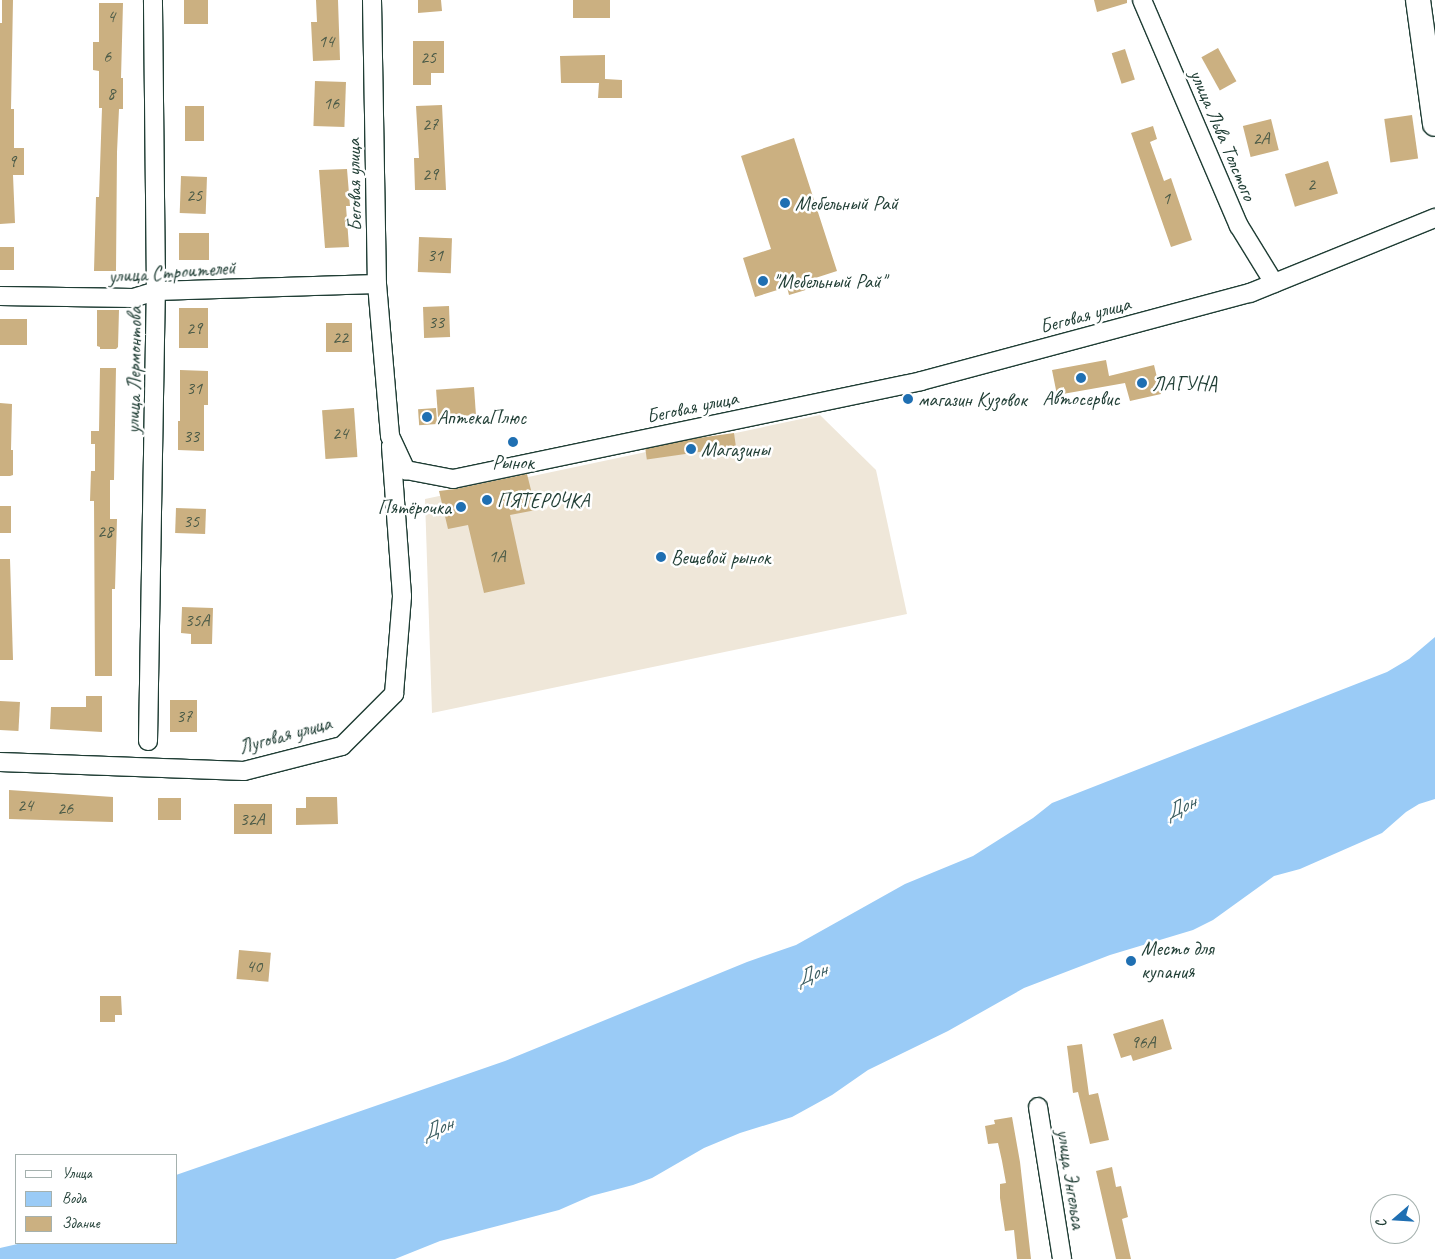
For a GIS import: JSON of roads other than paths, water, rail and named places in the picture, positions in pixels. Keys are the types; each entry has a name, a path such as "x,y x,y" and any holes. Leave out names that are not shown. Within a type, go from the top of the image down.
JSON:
{"main road":[{"path":"1418,0 1435,124"}],"street":[{"name":"улица Лермонтова","path":"148,741 156,291 153,0"},
{"name":"Беговая улица","path":"372,0 378,284 390,436 406,470 453,478 921,381 1250,294 1435,218"},
{"name":"улица Льва Толстого","path":"1142,0 1239,226 1274,283"},
{"name":"улица Строителей","path":"0,296 133,298 156,291 378,284"},
{"name":"Луговая улица","path":"0,762 244,771 342,746 394,694 402,596 390,436"},
{"name":"улица Энгельса","path":"1038,1106 1062,1259"}],"water":[{"name":"Дон","path":"1435,637 1435,799 1419,804 1406,812 1382,833 1300,869 1274,876 1213,920 1193,930 1110,955 1024,988 948,1031 868,1070 832,1095 792,1117 740,1133 704,1148 652,1178 591,1196 559,1210 440,1241 395,1259 0,1259 0,1248 18,1244 178,1244 178,1174 505,1061 747,962 796,945 905,884 973,856 1033,818 1052,803 1387,672 1409,659"}],"place":[{"name":"Мебельный Рай","path":"785,203"},
{"name":"\"Мебельный Рай\"","path":"763,281"},
{"name":"Автосервис","path":"1081,378"},
{"name":"ЛАГУНА","path":"1142,383"},
{"name":"магазин Кузовок","path":"908,399"},
{"name":"АптекаПлюс","path":"427,417"},
{"name":"Рынок","path":"513,442"},
{"name":"Магазины","path":"691,449"},
{"name":"ПЯТЕРОЧКА","path":"487,500"},
{"name":"Пятёрочка","path":"461,507"},
{"name":"Вещевой рынок","path":"661,557"},
{"name":"Место для купания","path":"1131,961"}]}
